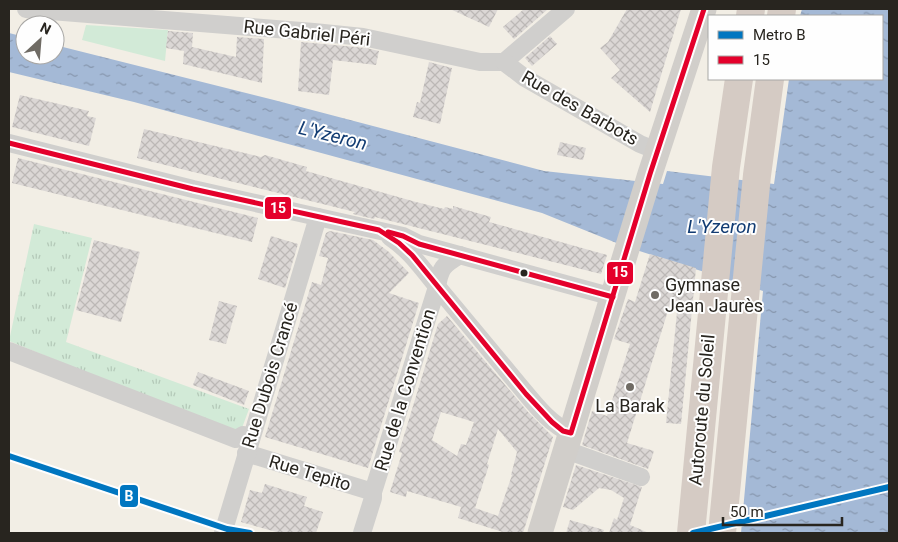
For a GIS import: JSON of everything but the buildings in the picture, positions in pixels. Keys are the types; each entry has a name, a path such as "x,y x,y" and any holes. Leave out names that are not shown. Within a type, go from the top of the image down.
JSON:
{"highway":[{"name":"Autoroute du Soleil","path":"691,533 726,167 739,80"},
{"name":"Autoroute du Soleil","path":"722,533 744,297 757,175 770,80"}],"main road":[{"path":"540,533 650,174 704,9"}],"street":[{"name":"Rue Gabriel Péri","path":"26,9 363,37 480,62 504,62"},
{"path":"504,62 566,9"},
{"name":"Rue des Barbots","path":"504,62 524,78 640,144 658,149"},
{"path":"9,143 202,191 403,236 420,244 613,297"},
{"name":"Rue Dubois Crancé","path":"223,533 318,217"},
{"path":"379,230 399,243 423,267 437,287 526,394 552,422 563,430 568,442 641,477"},
{"name":"Rue de la Convention","path":"362,533 442,267 460,255"},
{"path":"9,351 236,439 243,435"},
{"name":"Rue Tepito","path":"246,453 373,492"}],"green space":[{"path":"86,25 168,30 165,61 82,40"},
{"path":"34,224 92,238 66,342 249,409 238,434 9,341"}],"water":[{"name":"L'Yzeron","path":"802,9 889,9 889,533 741,533 763,291 624,246 542,213 134,102 9,72 9,33 15,34 15,65 65,65 65,48 544,171 663,184 667,171 774,184 789,80 883,80 883,15 800,15"}],"metro line":[{"name":"B","path":"9,456 227,529 250,533"},
{"name":"B","path":"693,533 889,487"}],"transit line":[{"name":"15","path":"9,143 193,189 379,230 399,243 412,255 526,394 552,422 563,431 571,433 650,174 704,9"},
{"name":"15","path":"388,232 403,236 419,244 613,297"}],"place":[{"name":"Gymnase Jean Jaurès","path":"655,295"},
{"name":"La Barak","path":"630,387"}]}
